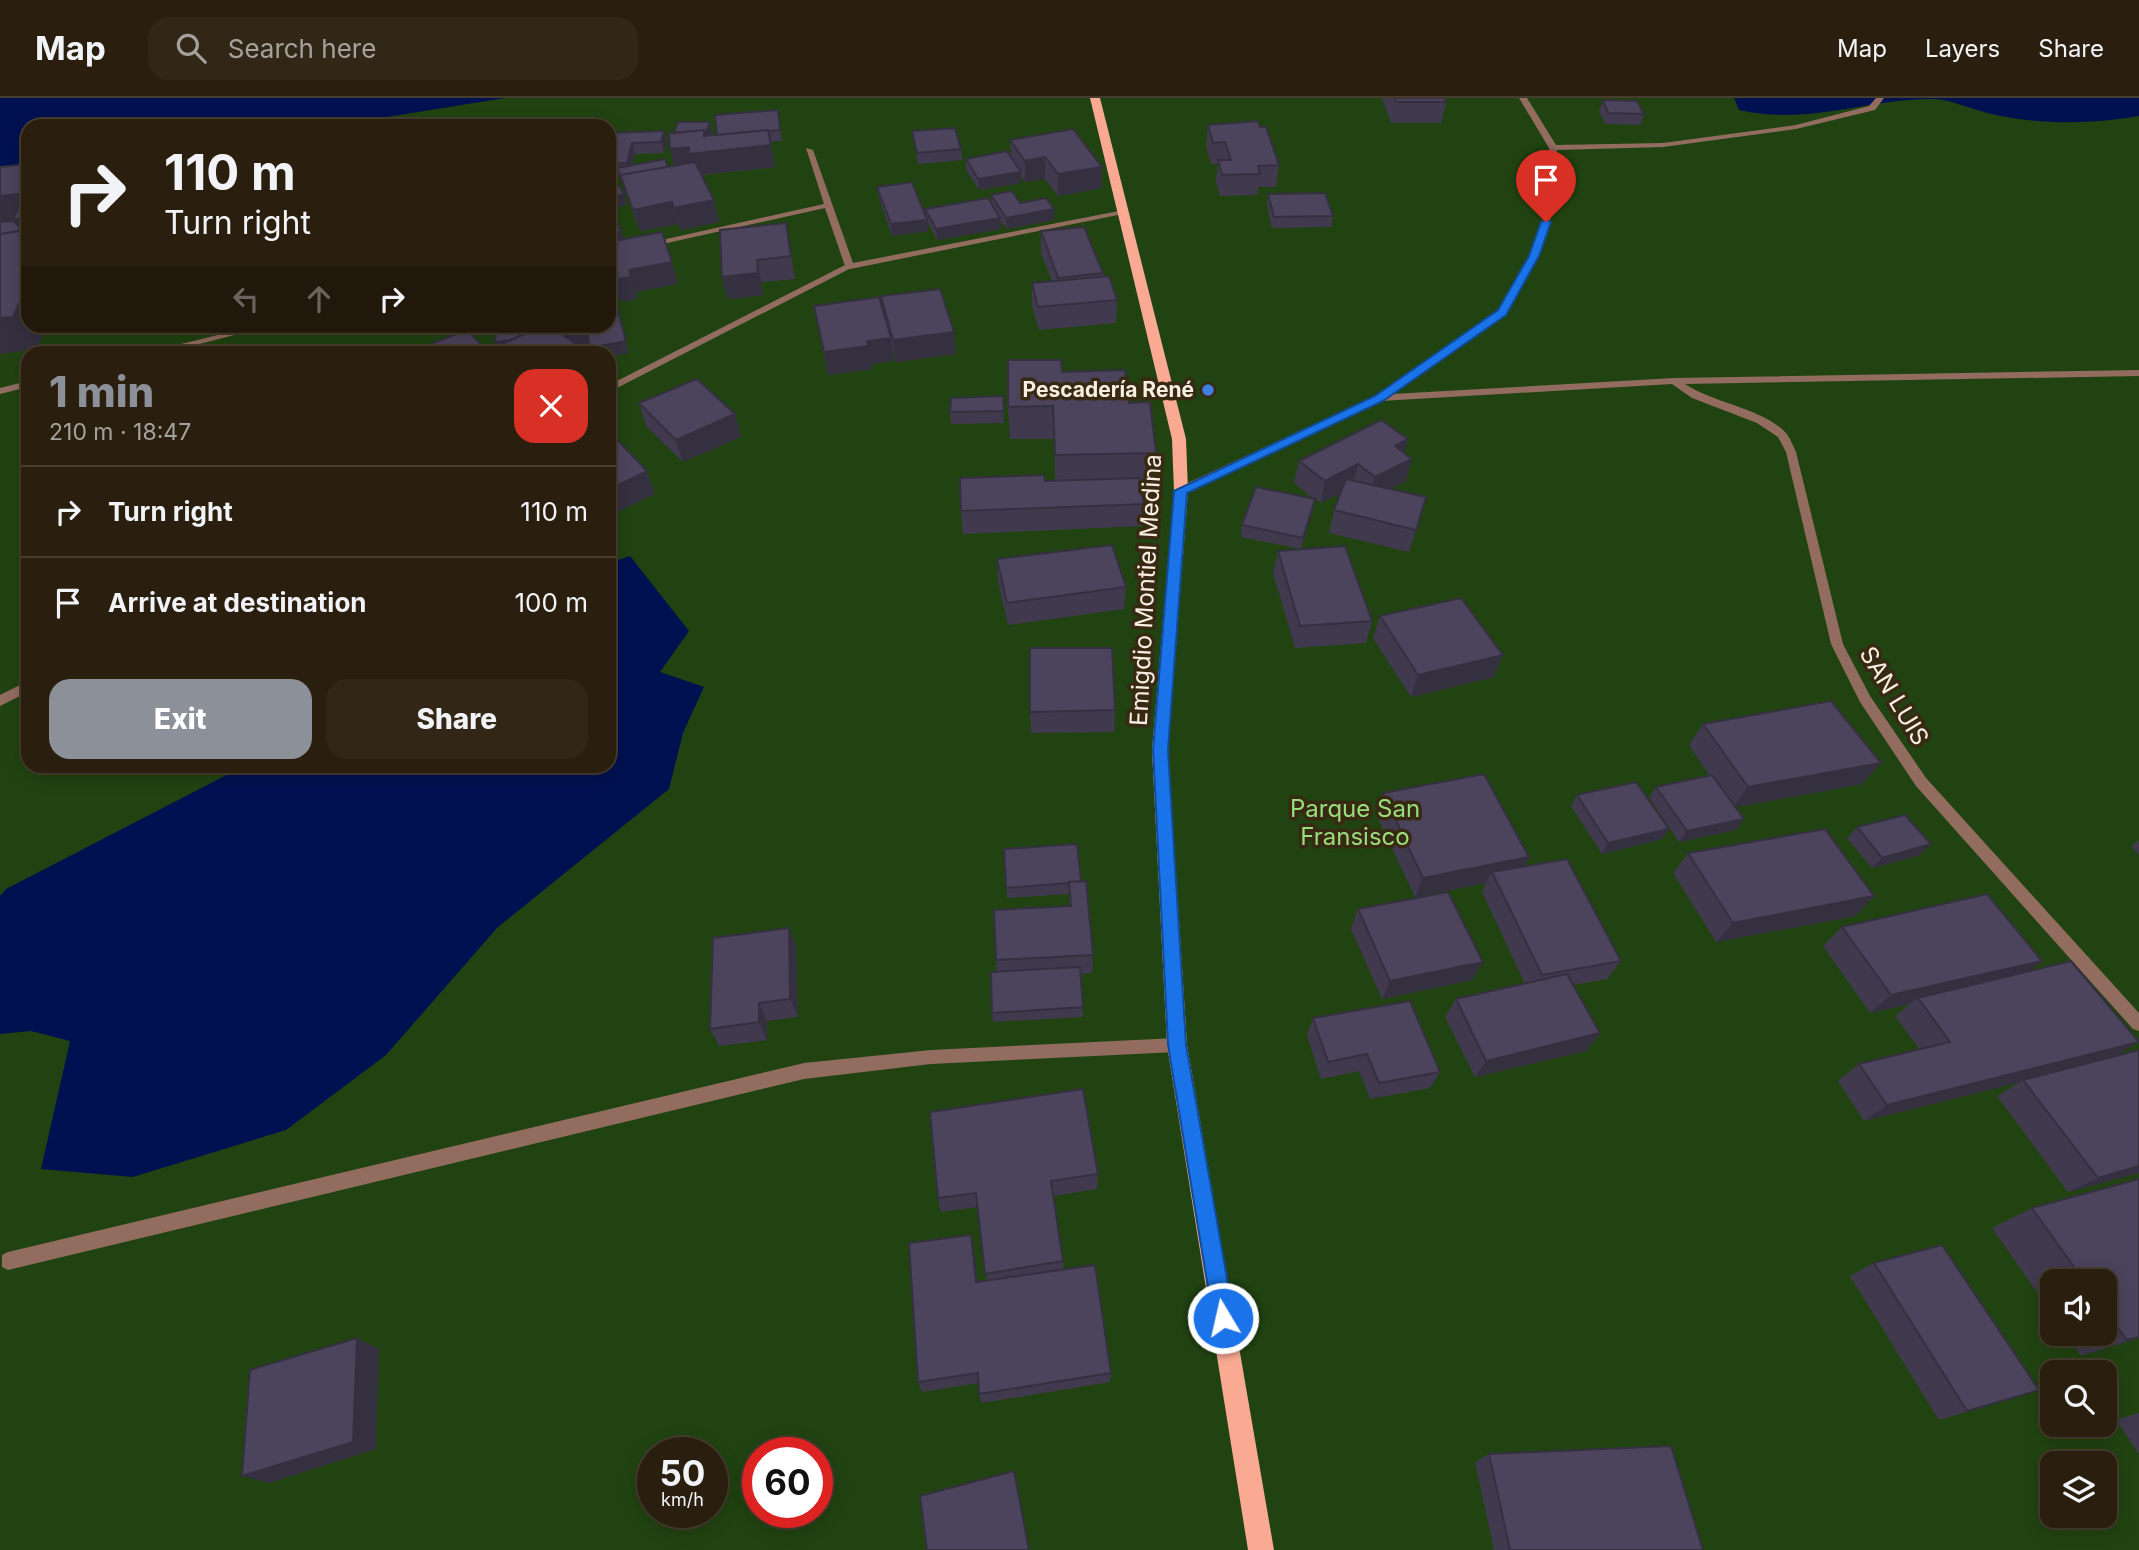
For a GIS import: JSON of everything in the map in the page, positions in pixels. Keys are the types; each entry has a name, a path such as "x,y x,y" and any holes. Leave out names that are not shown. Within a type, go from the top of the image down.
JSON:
{"main road":[{"name":"Emigdio Montiel Medina","path":"1095,98 1179,439 1181,491 1160,750 1177,1045 1261,1550"}],"street":[{"path":"1181,491 1379,398 1502,312 1534,256 1546,222 1553,148 1523,98"},
{"path":"1553,148 1662,145 1796,127 1872,108 1880,98"},
{"path":"809,150 850,266"},
{"path":"635,247 829,205"},
{"path":"616,385 850,266 1124,214"},
{"path":"179,346 235,333"},
{"path":"1379,398 1674,381 2139,373"},
{"name":"SAN LUIS","path":"1674,381 1696,396 1761,421 1782,435 1791,452 1837,644 1865,699 1921,782 2139,1024"},
{"path":"0,391 21,386"},
{"path":"0,701 21,689"},
{"path":"8,1261 804,1071 931,1058 1177,1045"}],"green space":[{"name":"Parque San Fransisco","path":"0,98 2139,98 2139,1550 0,1550"}],"shaded area":[{"path":"0,98 505,98 374,119 21,119 21,167 0,169"},
{"path":"1734,98 2139,98 2139,116 2103,121 2050,122 1996,115 1935,99 1814,113 1765,114 1739,110"},
{"path":"630,556 689,631 660,672 704,687 683,733 669,789 497,928 386,1055 286,1130 133,1177 41,1169 70,1041 31,1031 0,1034 0,896 6,889 230,773 616,773 616,561"}],"building":[{"path":"1394,98 1445,98 1446,102 1396,102"},
{"path":"1603,100 1637,101 1644,114 1608,113"},
{"path":"778,110 780,130 717,135 715,115"},
{"path":"1258,121 1260,127 1266,127 1279,165 1258,166 1260,174 1222,175 1218,160 1231,160 1225,142 1213,143 1208,125"},
{"path":"678,122 710,122 705,135 704,130 674,133"},
{"path":"955,128 961,149 917,153 912,131"},
{"path":"1073,129 1102,167 1058,174 1045,157 1025,161 1010,140"},
{"path":"704,130 704,136 768,130 771,145 689,154 689,147 670,149 669,133"},
{"path":"664,131 661,142 632,143 627,163 616,164 616,133"},
{"path":"1007,151 1021,172 978,179 966,159"},
{"path":"665,159 668,167 620,175 622,182 617,168"},
{"path":"695,162 714,200 674,208 672,202 633,210 620,175"},
{"path":"21,165 21,194 0,196 0,167"},
{"path":"616,182 624,194 616,196"},
{"path":"912,182 927,220 891,224 877,187"},
{"path":"1012,191 1020,203 1046,198 1054,209 1006,218 991,195"},
{"path":"1325,193 1333,216 1274,217 1268,194"},
{"path":"988,198 1000,218 936,229 925,209"},
{"path":"21,203 21,218 13,219"},
{"path":"616,217 621,231 616,232"},
{"path":"14,221 20,228 18,231 0,234 0,222"},
{"path":"786,223 791,256 757,260 758,273 722,277 720,230"},
{"path":"1084,227 1103,273 1058,278 1041,231"},
{"path":"21,231 21,299 13,317 0,318 0,234"},
{"path":"662,232 672,262 629,270 631,277 616,280 616,241"},
{"path":"1109,276 1117,300 1038,307 1032,283"},
{"path":"940,289 954,332 893,340 881,296"},
{"path":"879,297 891,338 867,341 868,346 824,352 814,306"},
{"path":"616,307 626,341 590,346 587,333 616,333"},
{"path":"459,333 470,333 482,346 426,346"},
{"path":"496,333 526,333 510,340 495,342"},
{"path":"528,333 561,333 578,346 497,346"},
{"path":"1008,360 1061,360 1062,372 1125,370 1129,403 1150,402 1156,453 1055,455 1053,406 1008,407"},
{"path":"697,379 735,414 676,440 639,403"},
{"path":"1003,396 1004,411 950,412 951,398"},
{"path":"1381,420 1408,439 1395,446 1412,459 1375,477 1358,464 1325,481 1299,461"},
{"path":"616,438 647,471 616,486"},
{"path":"1044,475 1045,481 1139,478 1144,504 961,511 960,478"},
{"path":"1346,479 1426,497 1416,530 1334,510"},
{"path":"1256,487 1315,499 1303,538 1242,525"},
{"path":"1112,545 1126,587 1007,603 997,559"},
{"path":"1345,546 1372,621 1300,626 1278,551"},
{"path":"1461,598 1503,655 1418,675 1380,616"},
{"path":"1030,648 1112,648 1115,710 1030,712"},
{"path":"1831,701 1881,763 1748,787 1703,724"},
{"path":"1484,774 1529,857 1423,878 1383,793"},
{"path":"1712,775 1744,819 1687,831 1656,787"},
{"path":"1636,782 1669,829 1608,843 1577,795"},
{"path":"1905,815 1931,844 1882,858 1857,827"},
{"path":"1825,829 1874,896 1733,923 1688,853"},
{"path":"1077,844 1081,881 1006,888 1004,849"},
{"path":"1567,859 1621,961 1542,975 1492,872"},
{"path":"1086,881 1093,955 996,960 994,910 1071,906 1069,882"},
{"path":"1448,892 1483,962 1390,981 1358,909"},
{"path":"1987,894 2042,961 1891,995 1842,927"},
{"path":"789,928 790,999 759,1003 759,1022 710,1029 713,938"},
{"path":"2071,961 2139,1042 1887,1105 1859,1064 1950,1042 1918,998"},
{"path":"1080,967 1083,1007 992,1013 991,972"},
{"path":"1567,974 1600,1033 1486,1061 1456,999"},
{"path":"1410,1001 1440,1072 1379,1083 1367,1054 1328,1062 1313,1018"},
{"path":"2139,1050 2139,1166 2098,1178 2023,1080"},
{"path":"1083,1089 1098,1174 1051,1181 1063,1261 985,1274 976,1193 938,1198 930,1112"},
{"path":"2139,1179 2139,1337 2127,1340 2117,1326 2117,1269 2075,1269 2032,1208"},
{"path":"971,1235 976,1282 1095,1265 1111,1373 979,1394 978,1373 918,1382 909,1243"},
{"path":"1942,1245 2039,1390 1967,1411 1874,1263"},
{"path":"357,1338 353,1442 242,1476 250,1370"},
{"path":"1671,1446 1703,1550 1510,1550 1489,1454"},
{"path":"1014,1471 1029,1550 927,1550 920,1496"}],"place":[{"name":"Pescadería René","path":"1208,390"}],"route":[{"path":"1223,1318 1177,1045 1160,750 1181,491 1379,398 1502,312 1534,256 1546,222"}]}
